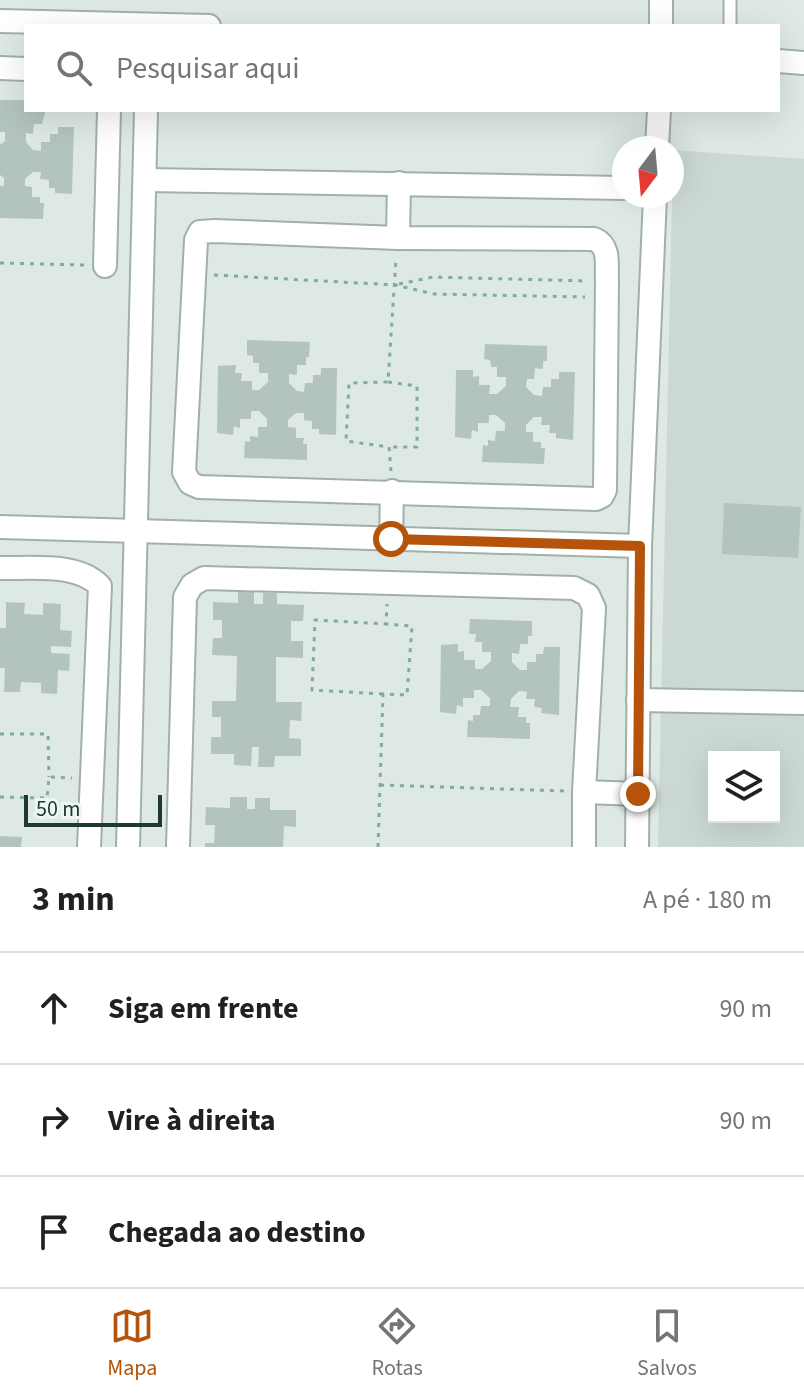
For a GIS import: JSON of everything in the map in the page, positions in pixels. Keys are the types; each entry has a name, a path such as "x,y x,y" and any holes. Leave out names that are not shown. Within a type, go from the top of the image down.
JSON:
{"street":[{"path":"0,21 148,24 149,0"},
{"path":"661,0 661,24"},
{"path":"780,61 804,63"},
{"path":"0,68 24,69"},
{"path":"105,266 109,112"},
{"path":"128,847 146,112"},
{"path":"658,136 659,112"},
{"path":"145,180 612,188"},
{"path":"398,238 399,183"},
{"path":"637,847 640,546 654,208"},
{"path":"200,232 398,238 594,239 602,243 605,248 606,289 605,490 602,496 596,499 199,487 190,483 184,472 195,274 196,240 200,232"},
{"path":"391,539 392,491"},
{"path":"0,527 640,546"},
{"path":"0,568 75,571 91,577 100,586 89,847"},
{"path":"178,847 185,597 192,585 204,578 574,588 588,595 594,608 584,847"},
{"path":"638,700 804,703"},
{"path":"584,792 638,794"}],"lane":[{"path":"730,0 730,24"}],"path":[{"path":"388,382 398,238"},
{"path":"0,263 105,266"},
{"path":"195,274 395,285 434,294 606,289"},
{"path":"395,285 433,277 606,289"},
{"path":"388,382 417,386 417,447 389,447 346,441 349,383 388,382"},
{"path":"389,447 392,491"},
{"path":"386,624 388,584"},
{"path":"315,620 412,626 407,695 383,694 312,690 315,620"},
{"path":"378,847 383,694"},
{"path":"0,734 48,734 49,777 47,798 0,797"},
{"path":"49,777 91,779"},
{"path":"380,785 584,792"}],"shaded area":[{"path":"684,151 804,159 804,847 658,847 672,208 684,208"}],"building":[{"path":"0,100 24,100 24,112 45,112 42,124 34,124 33,134 26,133 26,142 33,150 41,151 41,142 50,142 50,134 58,134 58,127 74,127 72,194 55,193 55,188 49,188 49,180 40,179 41,172 33,172 25,179 25,186 32,187 32,197 40,197 40,203 44,203 43,219 0,218 0,186 4,186 4,178 0,175 0,145 5,141 5,132 0,132"},
{"path":"247,340 310,342 306,365 297,365 297,375 289,374 289,383 297,391 304,392 305,383 313,383 313,375 321,375 321,368 337,368 336,435 319,434 319,429 312,429 312,421 304,420 304,413 296,413 288,420 288,427 296,428 296,438 304,438 303,444 307,444 307,460 244,458 245,441 250,442 250,436 258,437 258,427 267,427 267,419 259,411 251,411 251,419 240,419 240,428 234,426 233,435 217,433 218,366 236,365 235,373 242,373 241,381 252,381 252,390 259,390 268,382 268,373 259,373 259,363 253,363 253,356 247,355"},
{"path":"485,344 547,346 547,361 543,361 543,369 535,368 534,379 527,379 526,387 534,395 542,396 543,387 551,387 551,379 559,379 559,372 575,372 573,440 556,438 556,433 549,433 550,425 541,425 542,417 534,417 526,425 526,432 533,432 533,442 541,442 541,448 545,448 544,464 482,462 483,445 488,446 488,440 495,441 496,431 505,431 505,423 496,415 489,415 489,423 478,423 478,432 472,430 471,439 455,437 456,370 473,370 473,377 479,376 479,385 490,385 489,394 497,394 506,386 506,377 497,377 497,367 491,367 490,360 484,359"},
{"path":"724,503 801,507 798,558 722,554"},
{"path":"238,592 254,592 254,604 263,604 263,593 277,593 277,604 304,605 303,621 291,621 291,641 303,641 303,658 276,657 276,702 302,702 301,721 290,720 289,738 301,739 301,756 275,756 274,767 258,767 259,747 252,747 251,766 234,765 234,754 211,754 211,737 221,737 221,717 212,717 212,701 236,701 237,656 212,655 213,638 222,638 222,620 213,620 213,602 238,603"},
{"path":"6,602 25,603 24,614 43,615 43,603 61,604 60,630 72,631 71,647 51,646 51,653 70,654 69,671 58,670 57,694 41,693 41,683 21,682 20,692 4,692 5,668 0,668 0,628 6,628"},
{"path":"470,619 532,621 532,636 528,636 528,644 520,644 519,654 512,653 512,662 520,670 527,670 527,662 536,662 536,654 543,654 544,647 560,647 559,715 541,713 542,708 534,707 535,699 526,699 527,692 519,691 511,699 510,707 519,707 518,717 526,717 526,723 530,723 530,739 467,737 468,720 473,721 473,715 480,715 481,706 490,706 490,698 481,690 474,690 474,698 463,698 463,707 457,705 456,714 440,712 441,645 458,644 458,652 464,651 464,660 475,660 475,669 482,669 491,661 491,652 482,652 482,642 475,642 476,634 469,634"},
{"path":"230,797 247,797 247,809 255,809 255,798 270,798 270,810 296,810 296,827 284,826 283,847 205,847 205,843 214,843 215,825 205,825 206,807 230,808"},
{"path":"0,836 22,837 21,847 0,847"}],"route":[{"path":"391,539 640,546 638,794"}]}
